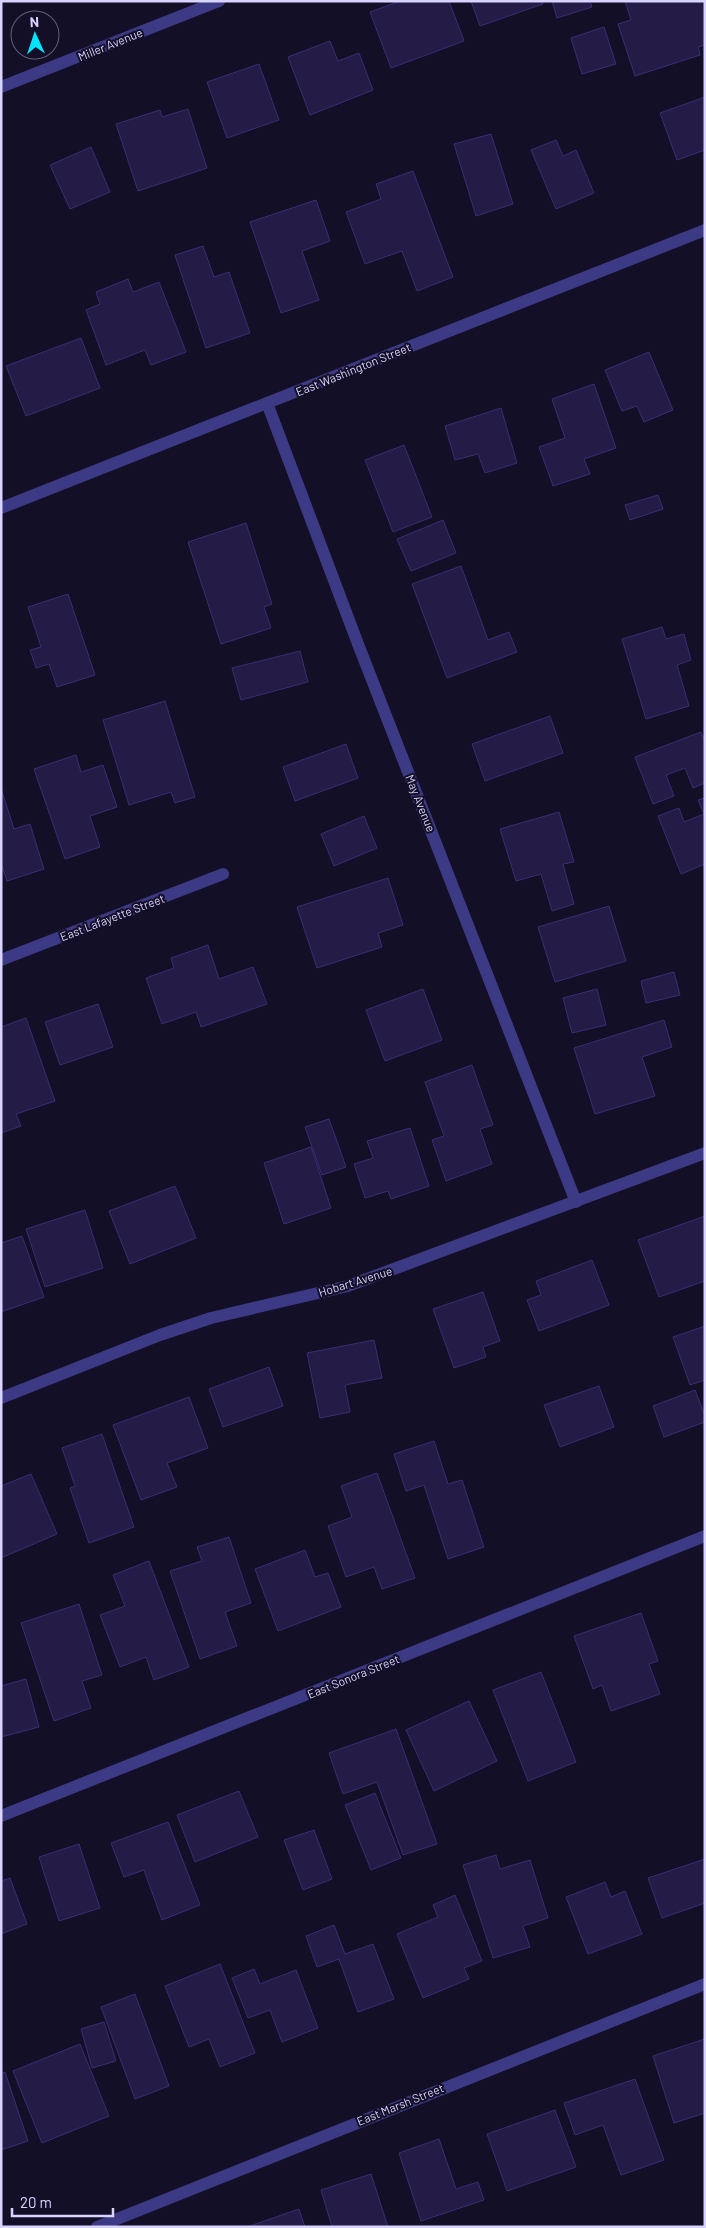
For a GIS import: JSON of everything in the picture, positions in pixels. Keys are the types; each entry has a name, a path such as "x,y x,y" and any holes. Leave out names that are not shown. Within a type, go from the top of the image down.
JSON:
{"street":[{"name":"Miller Avenue","path":"1,87 219,1"},
{"name":"East Washington Street","path":"1,508 705,230"},
{"name":"May Avenue","path":"267,403 358,644 576,1202"},
{"name":"East Lafayette Street","path":"1,960 223,874"},
{"name":"Hobart Avenue","path":"1,1398 160,1335 211,1318 348,1286 705,1152"},
{"name":"East Sonora Street","path":"1,1816 705,1536"},
{"name":"East Marsh Street","path":"97,2227 705,1984"}],"building":[{"path":"400,1 449,1 464,41 391,68 370,12"},
{"path":"471,1 542,1 543,4 480,26"},
{"path":"552,1 590,1 592,7 557,18"},
{"path":"625,1 705,1 705,45 698,47 700,55 635,76 618,24 631,20"},
{"path":"604,27 616,64 582,74 571,38"},
{"path":"330,41 338,61 359,53 373,90 310,115 288,57"},
{"path":"259,64 279,120 227,138 207,82"},
{"path":"705,97 705,150 677,160 660,113"},
{"path":"188,109 207,168 138,191 116,124 160,110 162,117"},
{"path":"491,134 513,204 476,216 454,144"},
{"path":"556,140 563,156 576,150 594,193 556,209 531,150"},
{"path":"91,147 110,192 70,209 50,165"},
{"path":"413,171 453,277 417,291 402,251 365,264 346,212 381,199 376,184"},
{"path":"316,200 330,241 302,251 319,300 281,313 250,222"},
{"path":"203,246 214,277 229,272 250,333 206,348 175,255"},
{"path":"128,279 133,292 159,282 186,352 151,365 145,350 106,365 86,310 100,304 96,292"},
{"path":"81,338 100,388 26,416 6,366"},
{"path":"649,352 673,410 644,422 637,406 622,411 605,370"},
{"path":"594,384 616,448 584,459 590,474 553,486 539,447 565,438 552,399"},
{"path":"501,408 517,463 485,473 478,454 455,460 445,426"},
{"path":"404,445 432,517 393,532 365,460"},
{"path":"658,495 663,509 630,520 625,505"},
{"path":"443,520 456,553 411,571 397,539"},
{"path":"246,523 272,604 264,607 271,628 221,644 188,542"},
{"path":"461,566 488,640 509,632 517,652 447,678 412,584"},
{"path":"68,594 95,675 57,687 49,664 36,668 30,650 41,647 28,607"},
{"path":"662,627 666,639 684,634 691,660 677,665 689,706 646,719 622,639"},
{"path":"300,651 308,682 241,700 232,668"},
{"path":"165,701 195,797 175,803 171,792 129,805 103,720"},
{"path":"550,716 563,753 485,781 472,744"},
{"path":"701,732 705,742 705,783 693,788 685,768 666,775 674,796 653,804 635,757"},
{"path":"346,744 358,778 295,801 283,767"},
{"path":"76,755 81,772 103,765 117,807 90,816 100,847 65,859 34,769"},
{"path":"1,788 14,829 30,824 44,869 7,881 1,863"},
{"path":"705,798 705,864 681,874 658,816 679,808 684,822 704,814 698,800"},
{"path":"559,812 574,862 563,864 574,904 552,911 541,874 516,881 500,829"},
{"path":"364,816 377,848 334,866 321,834"},
{"path":"388,878 403,925 378,933 382,947 317,968 297,907"},
{"path":"609,906 626,961 555,982 538,927"},
{"path":"208,945 219,979 253,967 267,1004 201,1027 196,1012 162,1024 146,978 174,968 171,958"},
{"path":"674,972 680,995 646,1003 641,981"},
{"path":"423,989 442,1040 385,1061 366,1010"},
{"path":"597,989 606,1025 572,1033 563,998"},
{"path":"98,1004 113,1047 60,1065 45,1022"},
{"path":"26,1018 55,1101 16,1114 21,1126 1,1133 1,1027"},
{"path":"664,1020 672,1047 642,1057 655,1096 595,1114 574,1048"},
{"path":"472,1065 493,1125 480,1129 492,1164 446,1181 432,1140 444,1136 425,1082"},
{"path":"329,1119 346,1167 322,1175 305,1127"},
{"path":"410,1128 429,1186 391,1199 388,1191 365,1198 354,1164 373,1158 367,1141"},
{"path":"311,1147 331,1208 284,1224 264,1163"},
{"path":"175,1186 196,1238 130,1264 109,1211"},
{"path":"85,1210 103,1268 45,1287 26,1229"},
{"path":"705,1216 705,1281 659,1297 638,1240"},
{"path":"22,1236 44,1297 1,1312 1,1243"},
{"path":"592,1260 609,1305 539,1331 527,1300 541,1295 536,1281"},
{"path":"483,1292 500,1341 483,1347 486,1357 454,1368 433,1309"},
{"path":"705,1326 705,1380 690,1385 673,1337"},
{"path":"374,1340 382,1378 345,1385 350,1412 320,1418 307,1353"},
{"path":"269,1367 283,1406 223,1427 209,1389"},
{"path":"599,1386 614,1427 560,1447 544,1405"},
{"path":"695,1390 705,1416 705,1422 664,1437 653,1406"},
{"path":"189,1397 208,1448 167,1463 177,1487 141,1500 113,1425"},
{"path":"102,1434 134,1527 89,1543 70,1488 75,1486 62,1448"},
{"path":"434,1441 448,1484 462,1480 484,1547 448,1559 424,1485 406,1491 394,1454"},
{"path":"377,1473 415,1578 382,1589 374,1567 346,1577 328,1526 352,1517 341,1486"},
{"path":"31,1474 57,1534 1,1558 1,1486"},
{"path":"229,1537 251,1603 225,1612 237,1646 200,1659 170,1571 202,1561 197,1547"},
{"path":"305,1550 315,1577 328,1573 341,1607 278,1631 255,1569"},
{"path":"149,1561 189,1667 154,1680 146,1657 120,1667 100,1615 125,1606 113,1575"},
{"path":"79,1604 102,1675 82,1681 91,1708 54,1721 21,1623"},
{"path":"641,1613 658,1661 649,1664 660,1694 611,1711 602,1685 593,1689 574,1636"},
{"path":"541,1672 576,1762 528,1781 493,1690"},
{"path":"26,1679 39,1727 1,1737 1,1686"},
{"path":"469,1701 497,1761 434,1791 406,1730"},
{"path":"396,1729 437,1844 403,1855 377,1782 343,1794 329,1753"},
{"path":"239,1791 258,1837 195,1862 177,1815"},
{"path":"375,1793 401,1858 371,1870 345,1805"},
{"path":"168,1822 200,1905 162,1920 144,1870 124,1877 111,1843"},
{"path":"314,1830 332,1879 303,1890 284,1840"},
{"path":"79,1844 100,1908 59,1921 39,1857"},
{"path":"496,1855 500,1869 530,1860 548,1918 523,1926 530,1947 493,1958 463,1865"},
{"path":"705,1859 705,1903 662,1918 648,1878"},
{"path":"10,1878 27,1924 1,1934 1,1881"},
{"path":"605,1882 611,1897 625,1891 642,1934 588,1954 566,1897"},
{"path":"455,1895 482,1961 464,1968 469,1979 423,1998 397,1934 438,1917 433,1905"},
{"path":"334,1925 345,1954 373,1944 394,1999 358,2012 339,1959 317,1967 306,1936"},
{"path":"220,1964 255,2053 220,2067 209,2039 189,2047 165,1986"},
{"path":"254,1969 260,1984 296,1970 318,2028 282,2042 270,2010 248,2018 232,1978"},
{"path":"135,1994 169,2086 135,2099 101,2007"},
{"path":"104,2022 116,2061 92,2068 81,2029"},
{"path":"705,2039 705,2113 674,2123 653,2056"},
{"path":"80,2044 109,2116 42,2143 13,2071"},
{"path":"5,2072 28,2141 1,2150 1,2074"},
{"path":"635,2079 664,2160 621,2175 603,2125 575,2135 564,2103"},
{"path":"555,2110 576,2167 507,2191 487,2134"},
{"path":"439,2139 456,2189 478,2182 484,2200 421,2221 399,2153"},
{"path":"371,2174 388,2227 332,2227 321,2190"},
{"path":"299,2209 305,2227 247,2227"}]}
